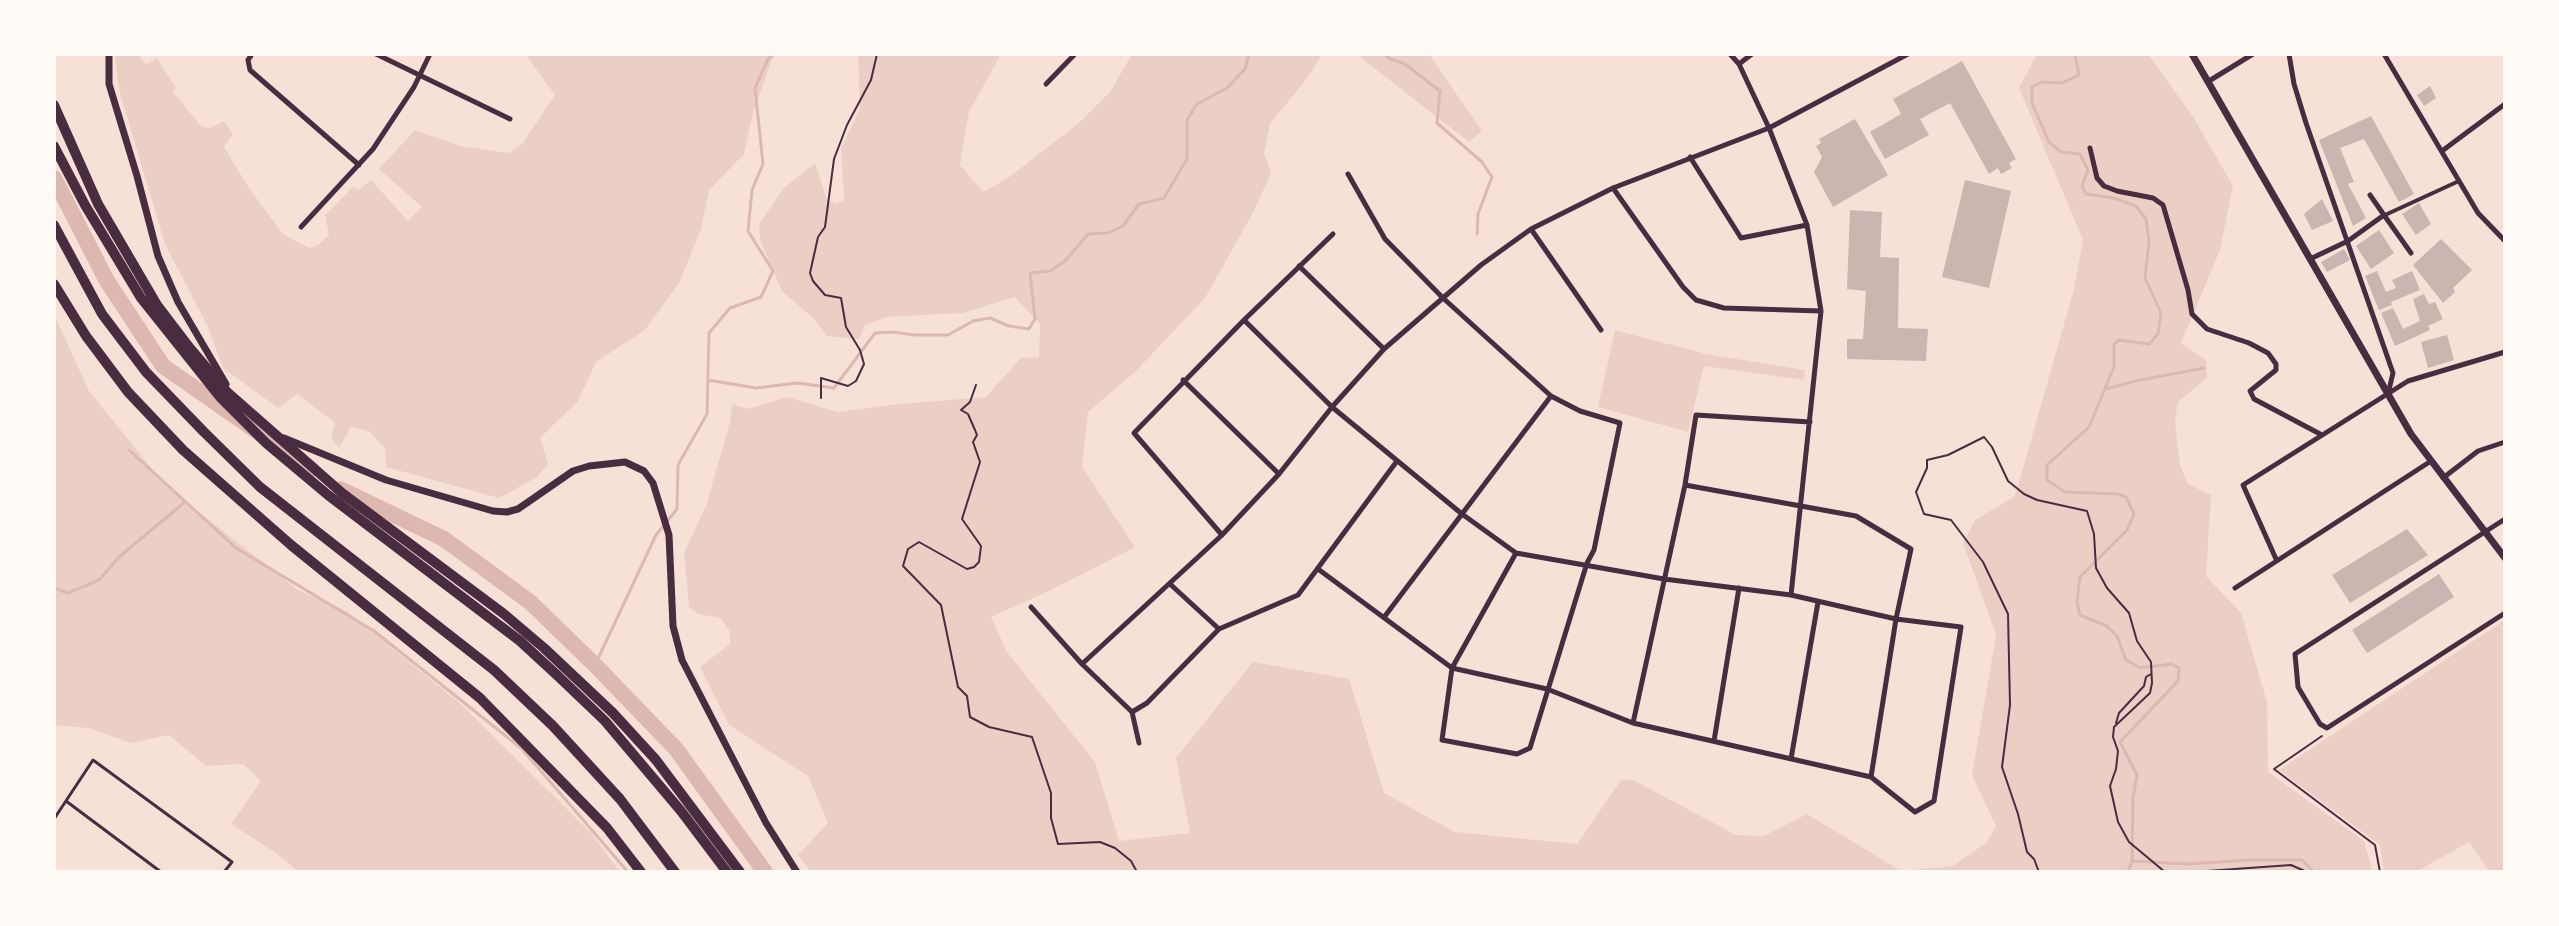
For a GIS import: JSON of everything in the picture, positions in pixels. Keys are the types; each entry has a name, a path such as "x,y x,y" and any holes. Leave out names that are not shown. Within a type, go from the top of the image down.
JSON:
{"highway":[{"path":"54,105 98,204 157,305 227,392 342,493 504,614 544,648 613,713 656,760 740,872"},
{"path":"54,146 85,205 141,298 220,397 266,443 328,495 520,641 567,685 605,721 653,777 727,872"},
{"path":"54,225 102,314 146,372 260,487 494,670 553,726 620,799 675,872"},
{"path":"54,284 86,336 128,392 183,450 291,545 480,698 607,828 641,872"}],"street":[{"path":"109,54 109,84 166,277 224,381 275,432 300,446 386,480 493,511 518,509 573,471 609,462 636,465 653,483 669,535 673,626 682,660 766,823 797,872"},
{"path":"252,54 248,60 250,70 359,165"},
{"path":"376,54 510,119"},
{"path":"301,227 359,165 387,129 430,54"},
{"path":"1046,84 1075,54"},
{"path":"1730,54 1739,64 1769,128 1807,225 1821,311 1791,595"},
{"path":"1739,64 1752,54"},
{"path":"1082,664 1222,535 1279,474 1332,407 1384,349 1481,265 1531,229 1613,188 1769,128 1908,54"},
{"path":"2192,54 2388,395 2443,478 2505,558"},
{"path":"2209,81 2253,54"},
{"path":"2289,54 2306,123 2393,373 2388,395"},
{"path":"2387,54 2389,63 2478,213 2505,241"},
{"path":"2442,151 2505,104"},
{"path":"2090,148 2097,178 2104,186 2153,198 2163,205 2192,314 2207,329 2268,353 2276,364 2276,370 2250,391 2254,399 2322,435"},
{"path":"1690,157 1741,238 1807,225"},
{"path":"1348,174 1385,239 1443,298 1551,396 1580,411 1620,423 1594,550 1587,563 1530,748 1517,754 1442,740 1452,668 1516,553"},
{"path":"2309,259 2348,241 2384,215 2459,181"},
{"path":"1613,188 1683,287 1696,300 1724,308 1821,311"},
{"path":"2370,195 2411,253"},
{"path":"1531,229 1601,330"},
{"path":"1222,535 1134,433 1183,380 1333,234"},
{"path":"1299,266 1384,349"},
{"path":"1244,320 1332,407 1462,514 1516,553 1587,563 1664,579 1791,595 1896,619 1961,627 1934,801 1915,812 1871,777 1633,723 1547,689 1452,668 1318,569"},
{"path":"2276,559 2243,485 2408,381 2505,352"},
{"path":"1183,380 1279,474"},
{"path":"1385,616 1551,396"},
{"path":"1633,723 1685,485 1696,415 1810,422"},
{"path":"2443,478 2478,451 2505,442"},
{"path":"1132,712 1147,703 1219,629 1298,595 1397,461"},
{"path":"2235,588 2431,461"},
{"path":"1685,485 1856,516 1911,549 1896,619 1871,777"},
{"path":"2505,519 2295,654 2298,687 2320,724 2327,728 2505,613"},
{"path":"1170,584 1219,629"},
{"path":"1714,741 1739,588"},
{"path":"1791,759 1818,602"},
{"path":"1031,607 1082,664 1132,712 1139,743"}],"lane":[{"path":"54,819 93,760 232,862 224,872"},
{"path":"66,801 161,872"}],"path":[{"path":"821,398 821,378 848,386 856,381 864,364 860,350 846,327 841,298 825,295 810,273 818,237 825,227 834,159 847,125 871,80 877,54"},
{"path":"976,385 970,402 961,410 968,414 977,435 973,442 980,462 962,519 981,546 979,562 967,569 919,542 908,549 903,566 941,605 958,687 967,696 970,717 989,727 1032,737 1051,793 1051,818 1058,844 1100,842 1115,848 1131,861 1137,872"},
{"path":"2039,872 2034,859 2027,852 2002,767 2010,705 2008,614 1983,562 1951,520 1924,514 1916,492 1927,468 1927,460 1948,455 1984,437 2008,481 2024,494 2037,500 2087,511 2094,534 2096,565 2107,588 2129,613 2137,641 2151,662 2150,693 2114,727"},
{"path":"2151,674 2119,713 2113,737 2118,751 2116,769 2110,786 2118,822 2129,842 2165,872"},
{"path":"2327,728 2321,738 2274,769 2375,845 2380,872"},
{"path":"2193,872 2291,865 2307,872"}],"shaded area":[{"path":"117,54 145,54 140,57 146,64 157,58 176,88 173,92 202,127 211,128 224,121 233,134 224,147 249,188 283,234 309,248 317,246 329,235 325,215 353,187 359,190 371,180 408,221 422,207 379,169 415,130 460,146 509,153 522,144 555,95 525,54 774,54 753,113 744,154 709,190 701,229 679,283 645,330 596,362 578,401 540,438 548,464 537,477 499,498 386,467 385,449 369,431 351,427 339,448 331,438 335,423 297,394 278,408 223,368 208,327 165,244 120,93 115,61"},
{"path":"858,54 1001,54 969,112 960,165 983,192 1008,178 1079,123 1110,92 1132,54 1322,54 1308,77 1270,124 1264,153 1271,173 1253,213 1205,298 1135,372 1088,412 1082,467 1135,547 991,617 1007,652 1095,762 1119,841 1190,833 1176,758 1253,662 1349,679 1384,793 1455,832 1577,844 1621,780 1633,780 1736,835 1764,836 1807,814 1901,871 1953,866 1987,842 1996,826 1972,775 1996,635 1963,543 1975,520 2015,496 2074,289 2083,240 2019,88 2037,54 2148,54 2194,118 2233,186 2220,250 2181,343 2206,360 2207,378 2178,402 2175,422 2180,466 2188,484 2211,495 2206,576 2241,613 2267,702 2268,772 2364,841 2373,872 811,872 798,855 828,823 808,776 729,725 700,667 730,644 730,632 721,618 698,614 689,607 684,553 706,506 730,422 732,404 748,409 787,397 838,412 986,397 1021,358 1039,357 1040,324 1015,297 963,313 887,317 865,325 859,339 827,336 815,320 782,291 760,240 759,224 784,188 815,163 827,200 836,204 844,200 841,148 860,109"},
{"path":"1356,54 1429,54 1482,131 1469,142"},
{"path":"54,314 89,391 166,486 298,590 348,612 463,706 591,833 620,872 299,872 231,824 261,781 243,764 206,766 169,735 131,743 88,728 54,725"},
{"path":"1615,330 1706,354 1805,370 1804,380 1704,366 1688,432 1598,407"},
{"path":"2505,620 2505,872 2489,872 2469,842 2416,872 2384,872 2380,845 2279,770"}],"building":[{"path":"1962,61 2016,159 2009,163 2012,168 2001,174 1998,168 1989,174 1950,103 1920,119 1929,135 1885,159 1870,132 1901,114 1893,99"},
{"path":"2430,86 2436,98 2424,106 2417,95"},
{"path":"2371,116 2414,194 2399,202 2364,139 2340,148 2354,182 2348,184 2366,218 2353,226 2319,140"},
{"path":"1855,119 1888,175 1833,207 1814,172 1822,157 1816,146 1821,143 1819,139"},
{"path":"1965,180 2011,191 1989,288 1942,277"},
{"path":"2322,199 2333,221 2312,230 2304,214"},
{"path":"2419,203 2431,224 2416,235 2402,214"},
{"path":"1850,210 1882,212 1880,257 1899,258 1898,328 1928,329 1926,361 1847,359 1847,339 1863,339 1866,291 1847,289"},
{"path":"2379,230 2394,253 2371,269 2356,246"},
{"path":"2441,239 2472,270 2443,303 2413,265"},
{"path":"2344,249 2350,260 2327,272 2321,262"},
{"path":"2377,271 2386,292 2396,288 2392,280 2412,271 2420,290 2379,310 2365,276"},
{"path":"2424,294 2429,304 2435,302 2443,319 2428,326 2430,330 2395,346 2381,313 2393,308 2403,329 2420,321 2413,299"},
{"path":"2447,335 2454,360 2428,368 2421,342"},
{"path":"2407,529 2428,555 2350,603 2332,575"},
{"path":"2439,574 2454,597 2367,653 2352,630"}],"waterway":[{"path":"595,665 656,535 677,509 678,465 707,414 709,333 730,308 761,297 773,271 748,231 752,190 763,164 755,88 768,59 774,54"},
{"path":"708,380 756,388 797,383 834,388 875,333 948,335 973,321 990,318 1009,326 1029,329 1035,319 1030,273 1050,271 1065,261 1088,234 1108,233 1123,226 1139,204 1164,198 1187,159 1187,120 1197,104 1227,88 1245,69 1249,54"},
{"path":"1386,54 1388,58 1405,64 1440,91 1437,123 1482,162 1492,177 1478,214 1477,234"},
{"path":"2075,54 2079,75 2062,83 2042,82 2032,87 2032,103 2049,142 2061,152 2080,154 2088,170 2082,186 2086,194 2114,198 2136,206 2146,219 2149,241 2145,278 2161,313 2158,334 2149,344 2119,340 2114,344 2114,367 2089,427 2047,465 2047,480 2065,492 2118,494 2126,497 2134,514 2127,530 2080,577 2077,602 2080,615 2107,626 2117,636 2126,660 2140,668 2172,664 2179,668 2178,681 2120,742 2137,775 2133,798 2132,861 2128,872"},
{"path":"54,178 107,281 163,366 311,469"},
{"path":"2106,389 2204,368"},
{"path":"129,450 236,548 374,631 521,748 628,872"},
{"path":"340,489 444,539 530,602 676,749 765,872"},
{"path":"54,588 68,593 99,580 119,557 185,502"},
{"path":"2132,861 2187,864 2302,860 2314,872"}]}
